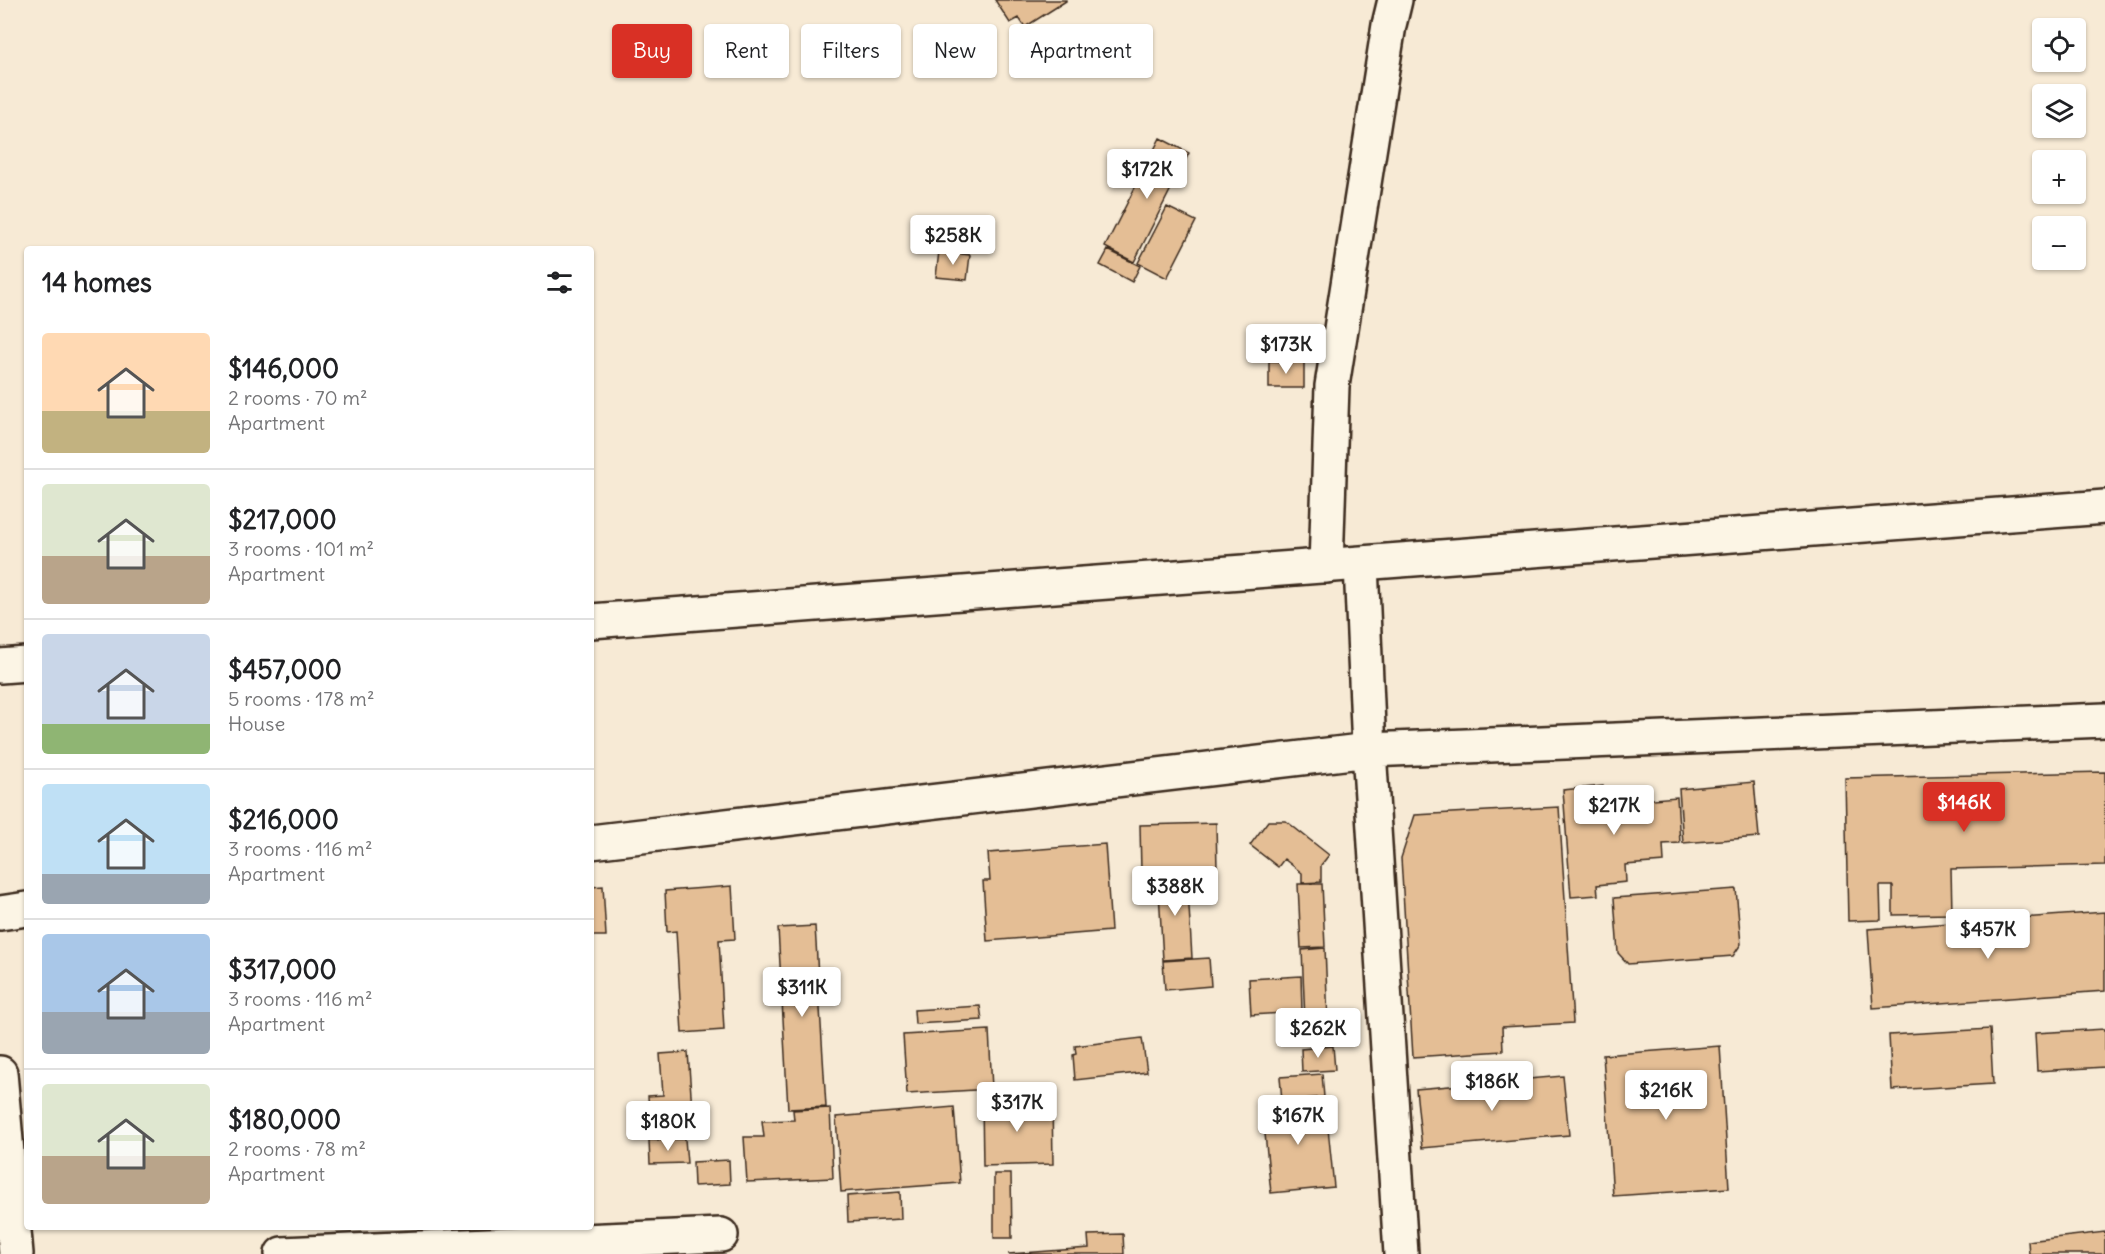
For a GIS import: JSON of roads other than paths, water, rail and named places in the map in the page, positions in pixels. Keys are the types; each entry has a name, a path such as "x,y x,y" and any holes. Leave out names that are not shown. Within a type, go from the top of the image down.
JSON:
{"main road":[{"path":"1326,566 1332,386 1386,8"},
{"path":"594,621 2105,507"},
{"path":"1361,564 1369,750 1401,1254"},
{"path":"0,666 24,664"},
{"path":"594,842 1369,750 2105,720"},
{"path":"0,913 24,909"},
{"path":"0,1073 16,1254"},
{"path":"282,1254 721,1235"}]}
